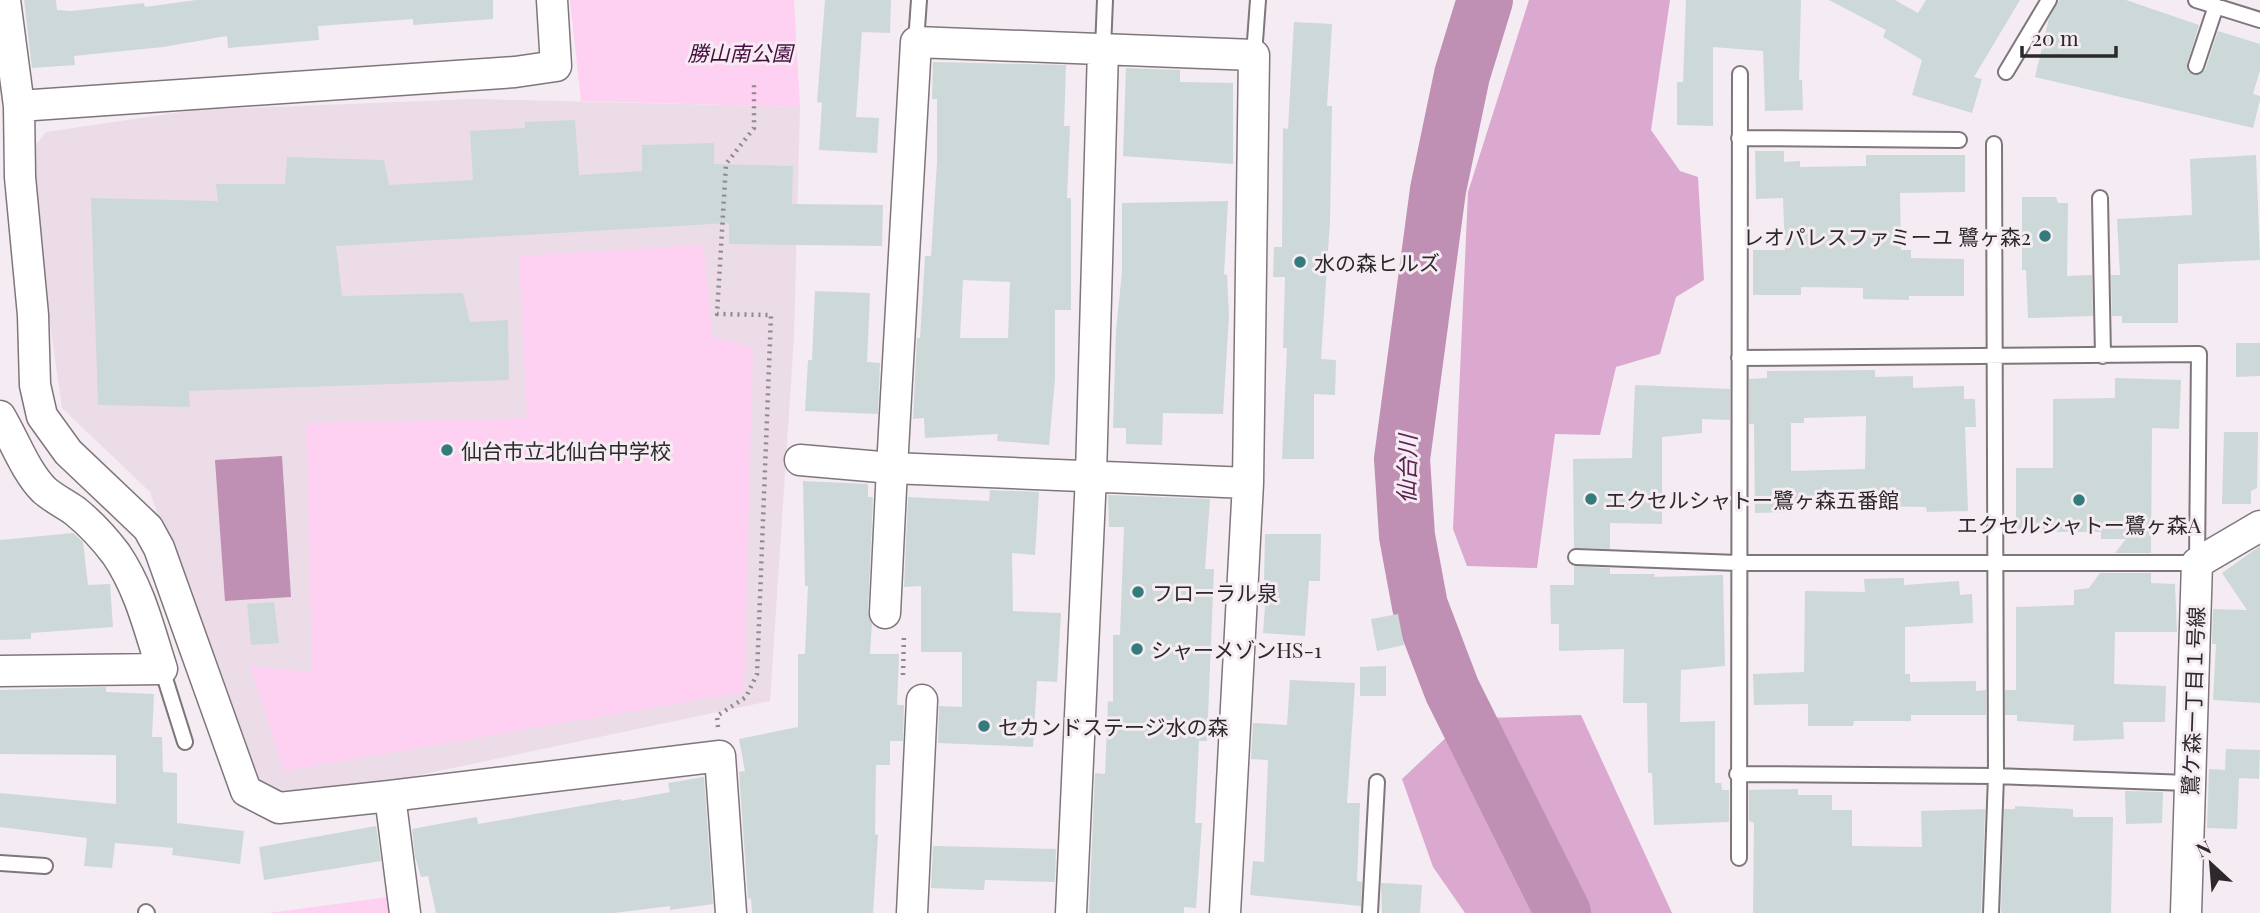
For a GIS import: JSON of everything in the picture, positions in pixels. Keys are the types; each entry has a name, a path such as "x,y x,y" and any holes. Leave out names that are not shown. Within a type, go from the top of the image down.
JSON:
{"street":[{"path":"5,0 19,106 20,177 33,315 35,385 42,416 68,452 149,528 159,548 246,790 279,807 720,756 731,913"},
{"path":"19,106 501,73 556,66 552,0"},
{"path":"895,621 892,468 916,42 1254,55 1248,483 1225,913"},
{"path":"1072,913 1091,475 1103,49"},
{"path":"0,416 40,485 75,511 116,555 140,597 162,669 0,671"},
{"path":"800,460 892,468 1248,483"},
{"path":"2197,563 2260,526"},
{"name":"鷺ケ森一丁目１号線","path":"2186,913 2197,563"},
{"path":"912,913 913,689"},
{"path":"390,796 405,913"}],"lane":[{"path":"916,42 919,0"},
{"path":"1103,49 1105,0"},
{"path":"1254,55 1258,0"},
{"path":"2006,72 2049,0"},
{"path":"2196,0 2260,20"},
{"path":"2196,66 2216,6"},
{"path":"1739,858 1737,774 1740,74"},
{"path":"1740,138 1959,140"},
{"path":"1991,913 1996,776 1994,144"},
{"path":"2100,198 2103,356"},
{"path":"1576,557 1738,562 2197,563 2199,355 1739,358"},
{"path":"162,669 185,742"},
{"path":"1737,774 1996,776 2188,783"},
{"path":"1370,913 1377,782"},
{"path":"0,863 45,866"}],"path":[{"path":"717,721 717,716 746,697 757,674 771,316 717,314 726,164 754,128 754,85"},
{"path":"895,621 913,689"}],"shaded area":[{"path":"1529,0 1670,0 1651,130 1680,171 1698,177 1704,280 1676,297 1660,354 1616,367 1600,435 1555,434 1537,568 1467,566 1453,529 1468,192"},
{"name":"仙台市立北仙台中学校","path":"474,99 800,107 794,337 770,701 292,802 251,780 150,492 62,408 26,156 46,132 195,110"},
{"path":"282,456 291,597 225,601 215,460"},
{"path":"1581,715 1672,913 1589,913 1487,718"},
{"path":"1453,731 1538,913 1465,913 1433,867 1402,779"}],"green space":[{"name":"勝山南公園","path":"570,0 794,0 800,107 581,101"},
{"path":"703,245 713,337 753,347 744,692 284,771 250,666 312,672 306,423 527,418 519,256"},
{"path":"396,896 398,913 268,913"}],"building":[{"path":"24,0 56,0 57,10 71,11 144,3 145,7 196,0 493,0 493,19 413,25 413,19 318,26 319,40 228,48 227,36 163,47 74,56 75,65 32,68"},
{"path":"825,0 891,0 890,33 862,32 856,117 879,118 877,153 819,150 822,103 817,102"},
{"path":"1686,0 1801,0 1799,80 1802,80 1803,110 1765,111 1763,51 1713,47 1713,126 1677,125 1677,82 1683,82"},
{"path":"1829,0 1895,0 1918,13 1926,0 2020,0 1974,77 1982,79 1972,113 1912,95 1922,60 1883,37 1886,30"},
{"path":"2059,0 2126,0 2199,25 2187,64 2188,72 2194,75 2205,70 2218,31 2260,44 2260,70 2253,94 2260,96 2260,100 2253,128 2035,77 2049,18"},
{"path":"1294,22 1332,24 1327,106 1332,106 1330,220 1321,359 1336,360 1335,395 1314,394 1314,459 1282,459 1287,348 1283,348 1285,277 1273,277 1274,247 1282,247 1283,128 1288,129"},
{"path":"933,62 1066,65 1064,126 1070,126 1067,198 1071,198 1071,310 1055,310 1055,380 1049,445 997,441 998,434 925,438 924,418 913,419 917,338 920,338 925,256 931,256 937,162 937,99 932,99","holes":["963,280 1010,282 1008,338 960,338"]},
{"path":"1126,68 1180,70 1180,82 1233,83 1233,164 1123,156"},
{"path":"575,120 579,175 642,171 642,145 714,143 714,164 793,166 792,204 883,205 882,246 729,244 729,223 336,246 342,296 463,293 470,322 508,320 509,380 189,391 190,407 98,405 91,198 218,201 216,184 285,184 287,157 384,160 389,185 473,180 470,131 525,128 525,122"},
{"path":"1755,151 1784,151 1784,162 1800,161 1800,167 1866,166 1866,155 1965,155 1965,192 1900,193 1901,250 1911,250 1911,258 1964,259 1964,296 1909,296 1909,300 1863,299 1863,288 1801,287 1801,295 1753,295 1753,250 1785,250 1783,198 1756,199"},
{"path":"2256,155 2260,260 2178,264 2178,323 2122,323 2122,316 2112,316 2111,275 2120,275 2117,219 2192,215 2190,159"},
{"path":"2022,197 2056,197 2058,203 2068,203 2067,276 2092,275 2093,316 2028,318 2026,270 2022,270"},
{"path":"1228,201 1224,275 1227,274 1229,316 1223,414 1163,413 1162,445 1126,444 1126,428 1113,428 1116,330 1122,272 1122,203"},
{"path":"815,291 870,293 867,362 880,363 878,414 805,411 808,360 812,360"},
{"path":"2236,343 2260,343 2260,376 2236,377"},
{"path":"1875,370 1875,377 1913,376 1913,388 1964,386 1964,399 1975,399 1976,427 1965,427 1968,511 1927,512 1926,507 1869,506 1869,501 1791,502 1792,512 1755,513 1754,424 1749,424 1749,379 1767,378 1767,371","holes":["1866,416 1865,469 1791,471 1791,423 1804,423 1804,418"]},
{"path":"2115,378 2181,380 2179,429 2152,428 2151,553 2115,553 2126,539 2101,539 2101,532 2016,532 2016,468 2053,468 2053,399 2115,398"},
{"path":"1635,385 1730,389 1730,420 1702,419 1702,433 1662,437 1662,524 1610,523 1610,549 1574,548 1573,459 1632,458"},
{"path":"2224,432 2258,432 2257,488 2251,491 2251,504 2222,504"},
{"path":"803,481 868,484 868,497 873,497 868,612 872,623 870,654 899,654 897,705 904,705 903,741 890,741 890,765 876,765 875,834 878,835 873,913 752,913 751,898 748,899 739,772 745,771 739,739 798,727 798,654 805,654 808,586 805,586"},
{"path":"990,490 1039,492 1035,555 1012,553 1013,611 1061,613 1057,682 1037,681 1033,747 938,743 939,706 962,707 962,652 921,652 921,586 904,587 908,497 989,501"},
{"path":"1108,495 1210,499 1205,569 1214,569 1207,741 1199,741 1195,823 1202,823 1196,908 1184,907 1184,913 1089,913 1095,773 1105,774 1108,701 1113,702 1113,635 1120,635 1124,527 1109,527"},
{"path":"73,533 83,542 88,585 110,584 113,627 31,633 31,639 0,640 0,540"},
{"path":"1265,534 1321,534 1320,581 1309,581 1305,636 1263,633 1267,580 1264,580"},
{"path":"2260,546 2260,703 2213,700 2216,644 2212,644 2213,609 2247,610 2222,573"},
{"path":"1574,566 1610,568 1610,574 1655,574 1654,577 1723,575 1725,666 1681,670 1680,722 1715,721 1715,783 1721,783 1722,790 1729,790 1729,822 1654,825 1652,773 1648,773 1647,703 1623,703 1624,649 1559,651 1559,624 1551,624 1550,585 1574,585"},
{"path":"2100,573 2151,573 2151,583 2175,584 2177,632 2115,632 2114,684 2166,686 2165,722 2123,722 2124,739 2073,741 2074,725 2017,721 2017,715 2005,715 2005,690 2016,690 2016,607 2074,605 2074,590 2089,588"},
{"path":"1904,578 1904,585 1959,581 1960,595 1972,594 1973,623 1905,627 1905,674 1910,674 1910,682 1976,681 1976,691 1986,690 1986,715 1911,715 1911,721 1854,721 1853,726 1808,726 1808,704 1754,705 1753,674 1804,672 1805,591 1865,592 1864,579"},
{"path":"274,602 279,643 251,645 247,604"},
{"path":"1398,614 1404,645 1377,651 1371,619"},
{"path":"1386,666 1386,696 1360,696 1360,667"},
{"path":"1290,680 1355,683 1347,803 1360,803 1357,881 1362,882 1361,906 1250,895 1253,861 1264,862 1268,760 1251,759 1253,723 1287,725"},
{"path":"106,687 106,692 154,694 152,737 162,737 163,772 177,773 177,823 244,831 240,864 172,855 173,848 115,843 112,868 84,866 87,838 0,827 0,793 116,804 116,755 0,754 0,690"},
{"path":"2226,749 2260,750 2259,779 2239,778 2237,829 2207,828 2209,769 2225,770"},
{"path":"704,777 713,904 614,913 436,913 428,876 421,877 415,856 412,829 477,817 478,824 621,801 670,792 668,783"},
{"path":"1798,789 1798,795 1832,795 1832,810 1852,810 1852,846 1922,847 1921,811 1985,809 1981,913 1753,913 1754,823 1749,821 1749,790"},
{"path":"2125,791 2163,792 2162,823 2126,824"},
{"path":"2015,806 2073,809 2073,817 2113,817 2111,913 2001,913 2004,809 2015,809"},
{"path":"376,826 381,861 264,880 259,847"},
{"path":"933,846 1056,849 1055,882 985,880 984,890 931,888"},
{"path":"1381,883 1422,885 1420,913 1382,913"}],"waterway":[{"name":"仙台川","path":"1485,0 1462,75 1438,190 1402,459 1407,536 1420,606 1452,690 1563,913"}],"place":[{"name":"レオパレスファミーユ 鷺ヶ森2","path":"2045,236"},
{"name":"水の森ヒルズ","path":"1300,262"},
{"name":"仙台市立北仙台中学校","path":"447,450"},
{"name":"エクセルシャトー鷺ヶ森五番館","path":"1591,499"},
{"name":"エクセルシャトー鷺ヶ森A","path":"2079,500"},
{"name":"フローラル泉","path":"1138,592"},
{"name":"シャーメゾンHS-1","path":"1137,649"},
{"name":"セカンドステージ水の森","path":"984,726"}]}
